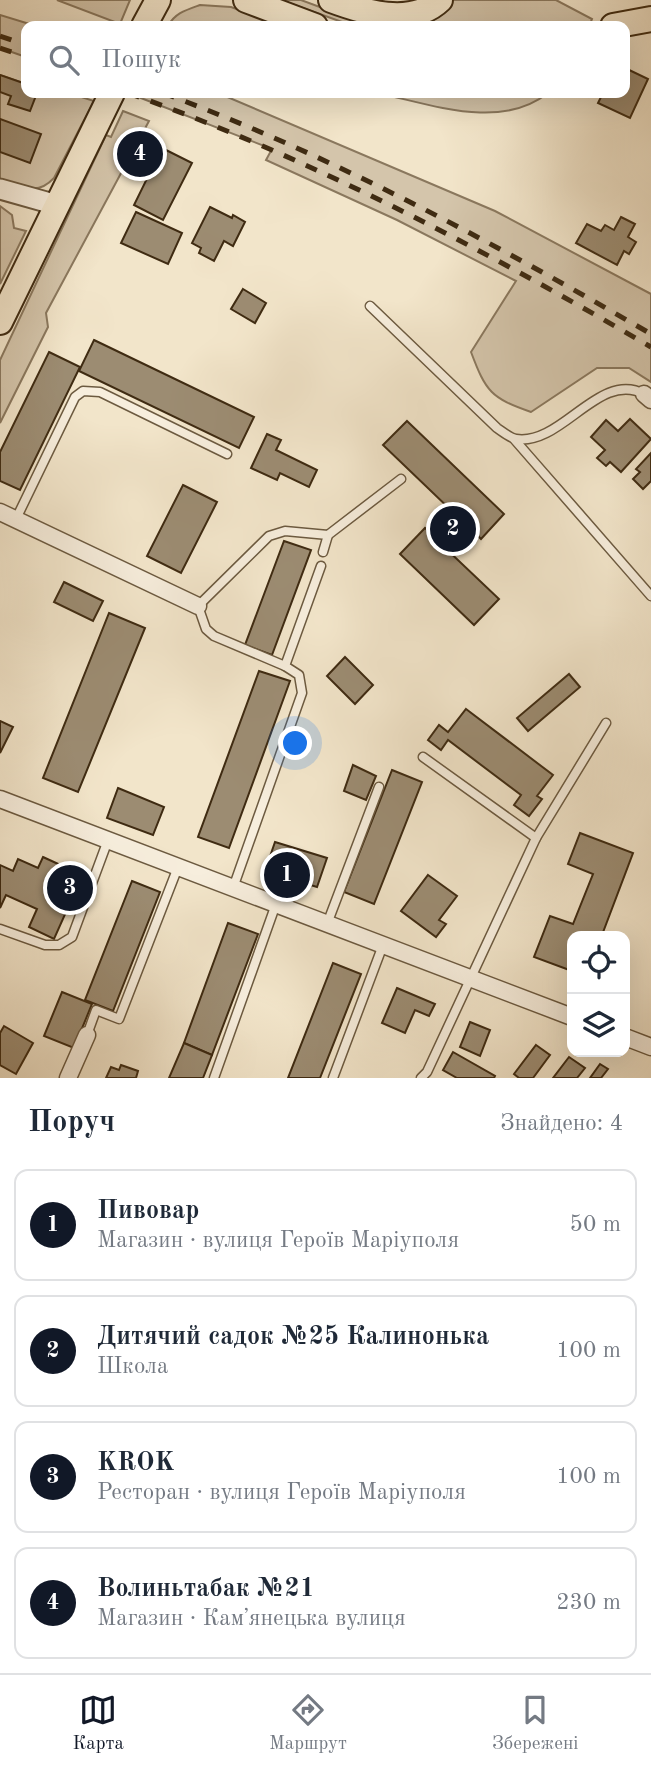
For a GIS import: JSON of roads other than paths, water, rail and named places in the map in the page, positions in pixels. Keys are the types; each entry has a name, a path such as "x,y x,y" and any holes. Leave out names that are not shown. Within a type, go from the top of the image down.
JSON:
{"main road":[{"path":"246,0 301,21"},
{"path":"331,0 379,14 397,14 418,13 440,0"},
{"path":"630,22 651,19"},
{"path":"0,322 109,98"}],"street":[{"path":"0,189 57,205"},
{"path":"0,512 198,606"},
{"path":"0,799 567,1015"},
{"path":"68,1078 87,1035"},
{"path":"630,1039 651,1047"}],"lane":[{"path":"370,306 497,428 514,439 651,596"},
{"path":"514,439 540,436 612,390 628,389 648,397"},
{"path":"16,519 75,397 83,391 100,392 227,454"},
{"path":"323,552 328,534 401,480"},
{"path":"233,888 302,693 299,674 214,636 206,629 198,606 269,537 285,531 328,534"},
{"path":"285,666 321,566"},
{"path":"421,1078 427,1072 472,979 536,838 606,723"},
{"path":"423,757 536,838"},
{"path":"327,924 379,787"},
{"path":"0,929 45,945 59,945 72,937 108,840"},
{"path":"87,1035 96,1010 119,1018 178,867"},
{"path":"214,1078 276,904"},
{"path":"333,1078 383,945"}],"railway":[{"path":"0,36 21,43"},
{"path":"0,48 21,55"},
{"path":"141,98 263,146 330,176 524,275 651,347"},
{"path":"176,98 289,144 412,203 651,334"}],"place":[{"name":"Волиньтабак №21","path":"140,154"},
{"name":"Дитячий садок №25 Калинонька","path":"453,529"},
{"name":"Пивовар","path":"287,875"},
{"name":"KROK","path":"70,888"}]}
